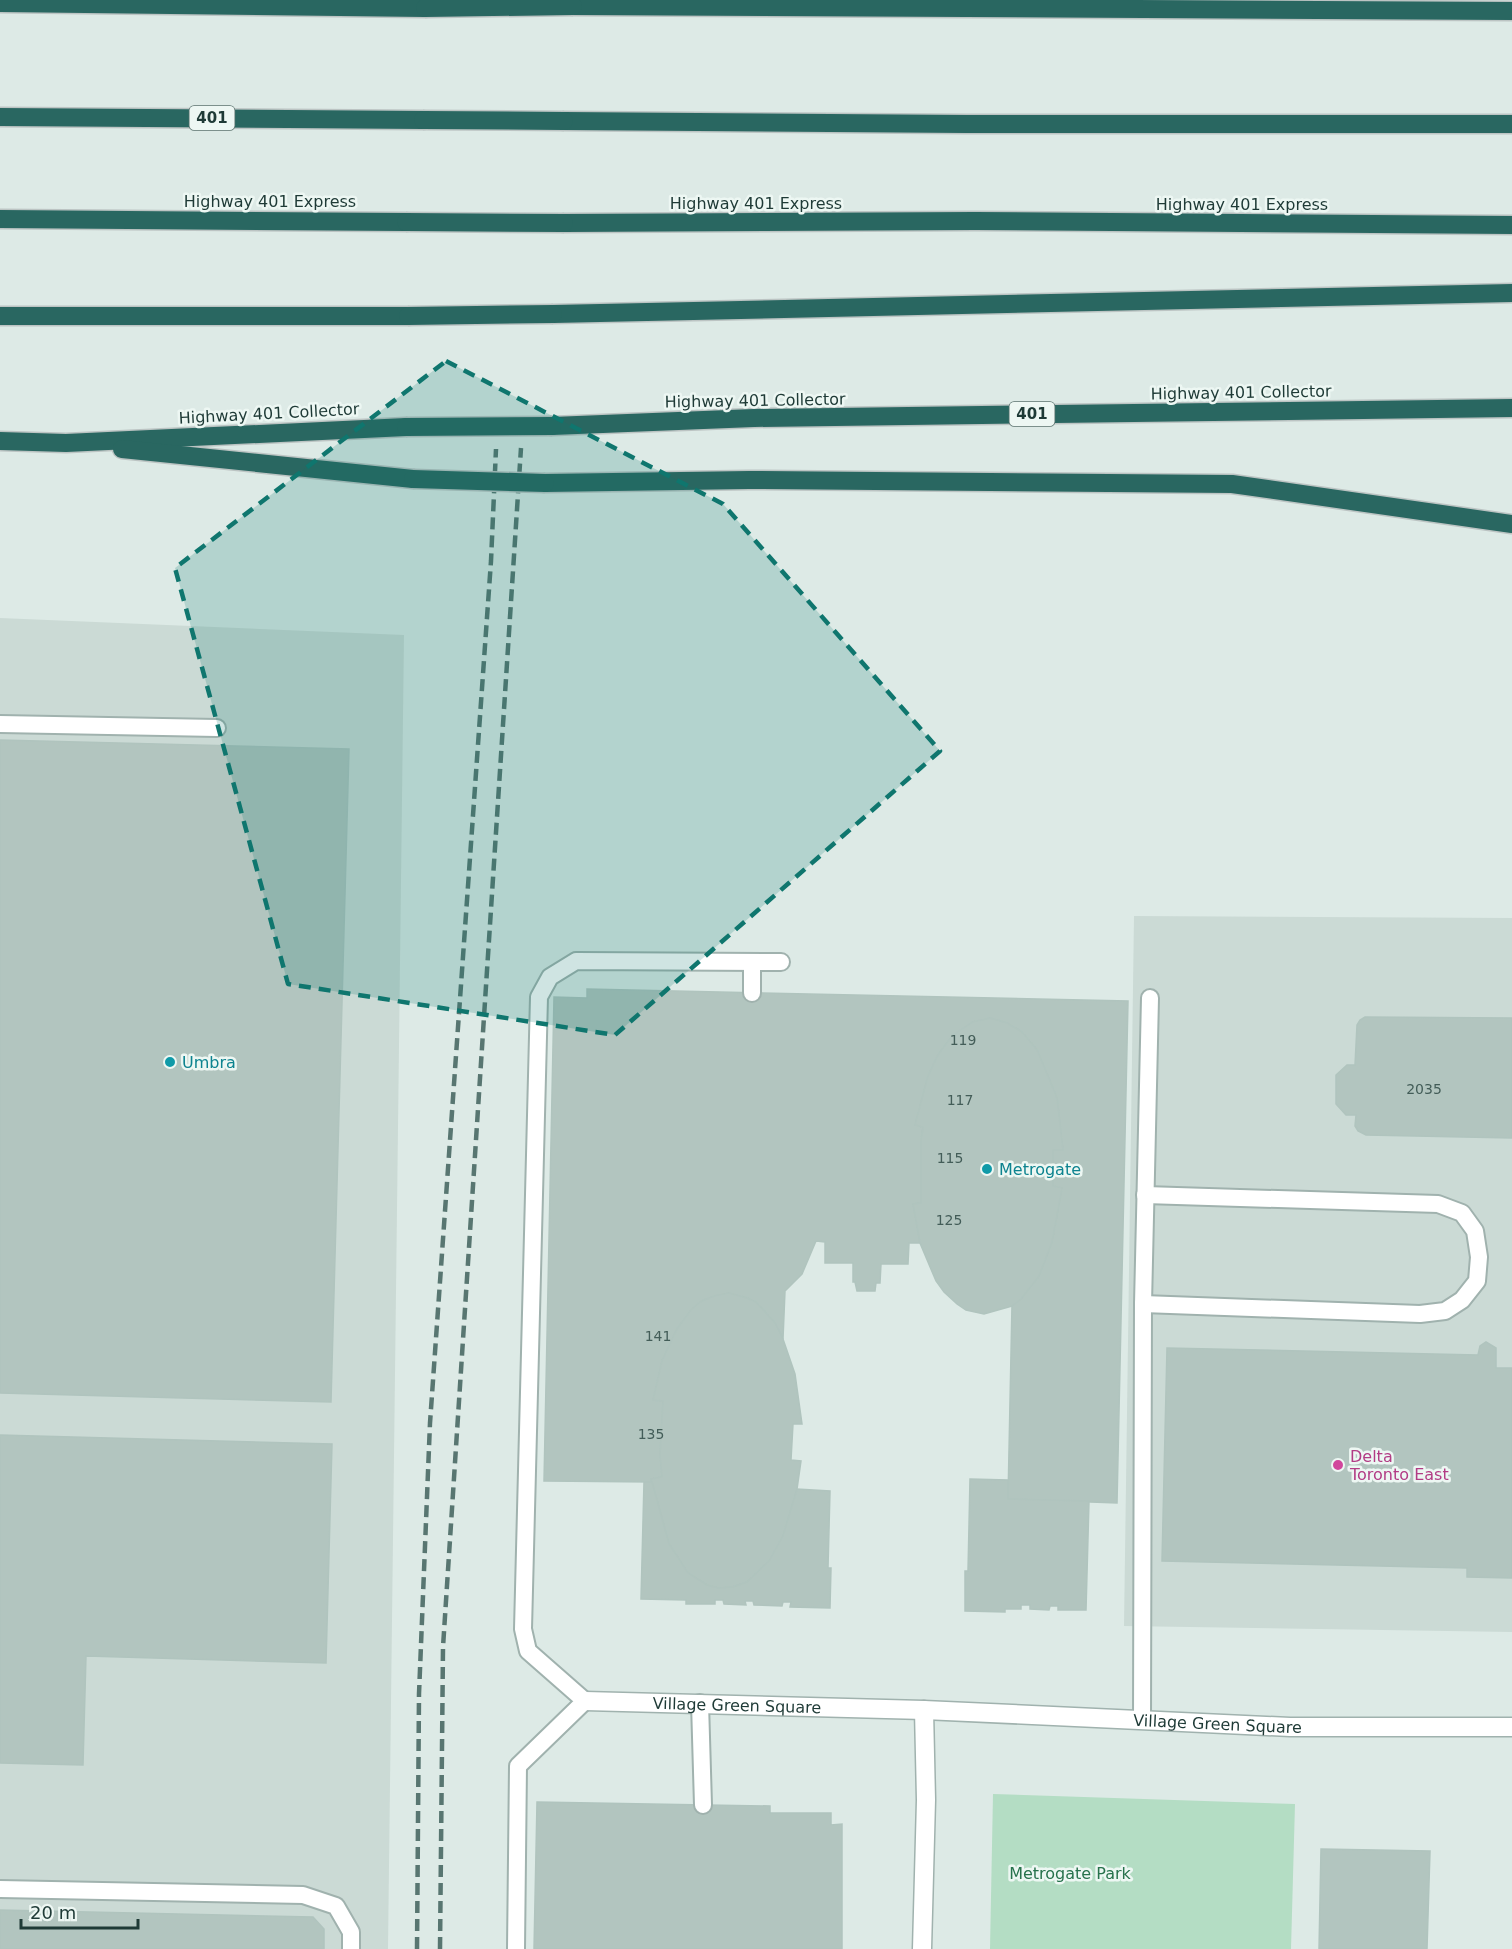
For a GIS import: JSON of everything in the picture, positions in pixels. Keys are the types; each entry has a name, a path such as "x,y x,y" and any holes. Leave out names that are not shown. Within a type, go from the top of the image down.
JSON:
{"highway":[{"path":"0,3 85,2 425,8 573,6 1512,11"},
{"name":"401","path":"0,117 966,124 1512,124"},
{"name":"Highway 401 Express","path":"0,219 564,223 987,221 1512,225"},
{"path":"0,316 552,314 1512,293"},
{"name":"Highway 401 Collector","path":"0,441 66,443 406,427 552,426 754,418 1512,408"},
{"path":"66,443 414,479 545,483 749,480 1232,484 1512,524"}],"street":[{"name":"Village Green Square","path":"585,1701 924,1710 1290,1727 1512,1727"},
{"path":"922,1949 926,1800 924,1710"}],"lane":[{"path":"0,724 217,728"},
{"path":"516,1949 518,1766 585,1701 528,1651 523,1629 539,997 550,977 576,961 781,962"},
{"path":"752,962 752,993"},
{"path":"1142,1720 1144,1195 1150,998"},
{"path":"1143,1305 1420,1314 1445,1311 1462,1300 1477,1281 1479,1257 1475,1231 1461,1213 1438,1204 1144,1195"},
{"path":"700,1703 703,1805"},
{"path":"0,1889 303,1895 336,1906 351,1932 351,1949"}],"highlighted area":[{"path":"446,361 723,504 940,751 615,1035 288,984 175,568"}],"shaded area":[{"path":"0,618 404,635 388,1949 0,1949"},
{"path":"1134,916 1512,918 1512,1632 1124,1626"}],"green space":[{"name":"Metrogate Park","path":"993,1794 1295,1804 1291,1949 990,1949"}],"building":[{"name":"Umbra","path":"0,740 349,749 331,1402 0,1393"},
{"path":"587,989 1128,1001 1117,1503 1008,1499 1012,1305 1021,1299 1039,1276 1052,1242 1062,1188 1053,1186 1053,1150 1063,1150 1057,1098 1037,1050 1022,1032 1007,1023 990,1018 973,1022 952,1036 938,1055 928,1076 915,1125 923,1127 921,1203 913,1204 920,1243 909,1243 908,1264 881,1264 880,1283 876,1283 875,1291 857,1291 855,1282 853,1282 853,1263 825,1263 825,1242 816,1241 802,1274 785,1291 783,1339 775,1323 756,1302 729,1293 705,1299 691,1310 677,1329 662,1361 653,1400 663,1401 660,1455 662,1477 651,1479 652,1482 544,1481 554,997 587,998"},
{"path":"1365,1017 1512,1018 1512,1138 1366,1135 1358,1131 1355,1126 1356,1115 1346,1115 1336,1104 1336,1075 1347,1065 1355,1065 1357,1025"},
{"name":"Metrogate","path":"990,1018 1007,1023 1022,1032 1037,1050 1057,1098 1063,1150 1053,1150 1053,1186 1062,1188 1052,1242 1039,1276 1021,1299 1012,1306 984,1314 966,1310 957,1304 936,1281 920,1243 913,1204 921,1203 923,1127 915,1125 928,1076 938,1055 952,1036 973,1022"},
{"path":"729,1293 756,1302 775,1323 783,1339 795,1374 802,1424 793,1424 791,1460 801,1461 797,1489 783,1536 769,1561 747,1582 733,1587 718,1588 707,1585 688,1573 669,1544 651,1479 662,1477 660,1455 663,1401 653,1400 662,1361 677,1329 700,1302"},
{"name":"Delta Toronto East","path":"1486,1342 1496,1348 1496,1368 1512,1368 1512,1578 1467,1577 1467,1568 1162,1561 1167,1348 1478,1355 1480,1346"},
{"path":"0,1435 332,1444 326,1663 86,1656 83,1765 0,1763"},
{"path":"970,1479 1008,1480 1008,1499 1089,1501 1086,1610 1058,1610 1058,1606 1050,1606 1049,1610 1030,1609 1030,1605 1021,1605 1021,1609 1005,1609 1005,1612 965,1611"},
{"path":"644,1482 652,1482 669,1544 688,1573 707,1585 718,1588 733,1587 747,1582 769,1561 783,1536 797,1489 830,1491 828,1568 831,1568 830,1608 790,1607 791,1602 783,1602 782,1606 754,1605 753,1601 745,1601 746,1605 724,1604 723,1600 715,1600 715,1604 686,1604 686,1600 641,1599"},
{"path":"537,1802 770,1806 770,1813 831,1813 831,1825 842,1824 842,1949 534,1949"},
{"path":"1321,1849 1430,1851 1427,1949 1319,1949"},
{"path":"0,1910 313,1917 324,1929 324,1949 0,1949"}],"railway":[{"path":"440,1949 443,1647 521,448"},
{"path":"417,1949 419,1694 430,1423 491,561 496,449"}],"place":[{"name":"Umbra","path":"170,1062"},
{"name":"Metrogate","path":"987,1169"},
{"name":"Delta Toronto East","path":"1338,1465"}]}
